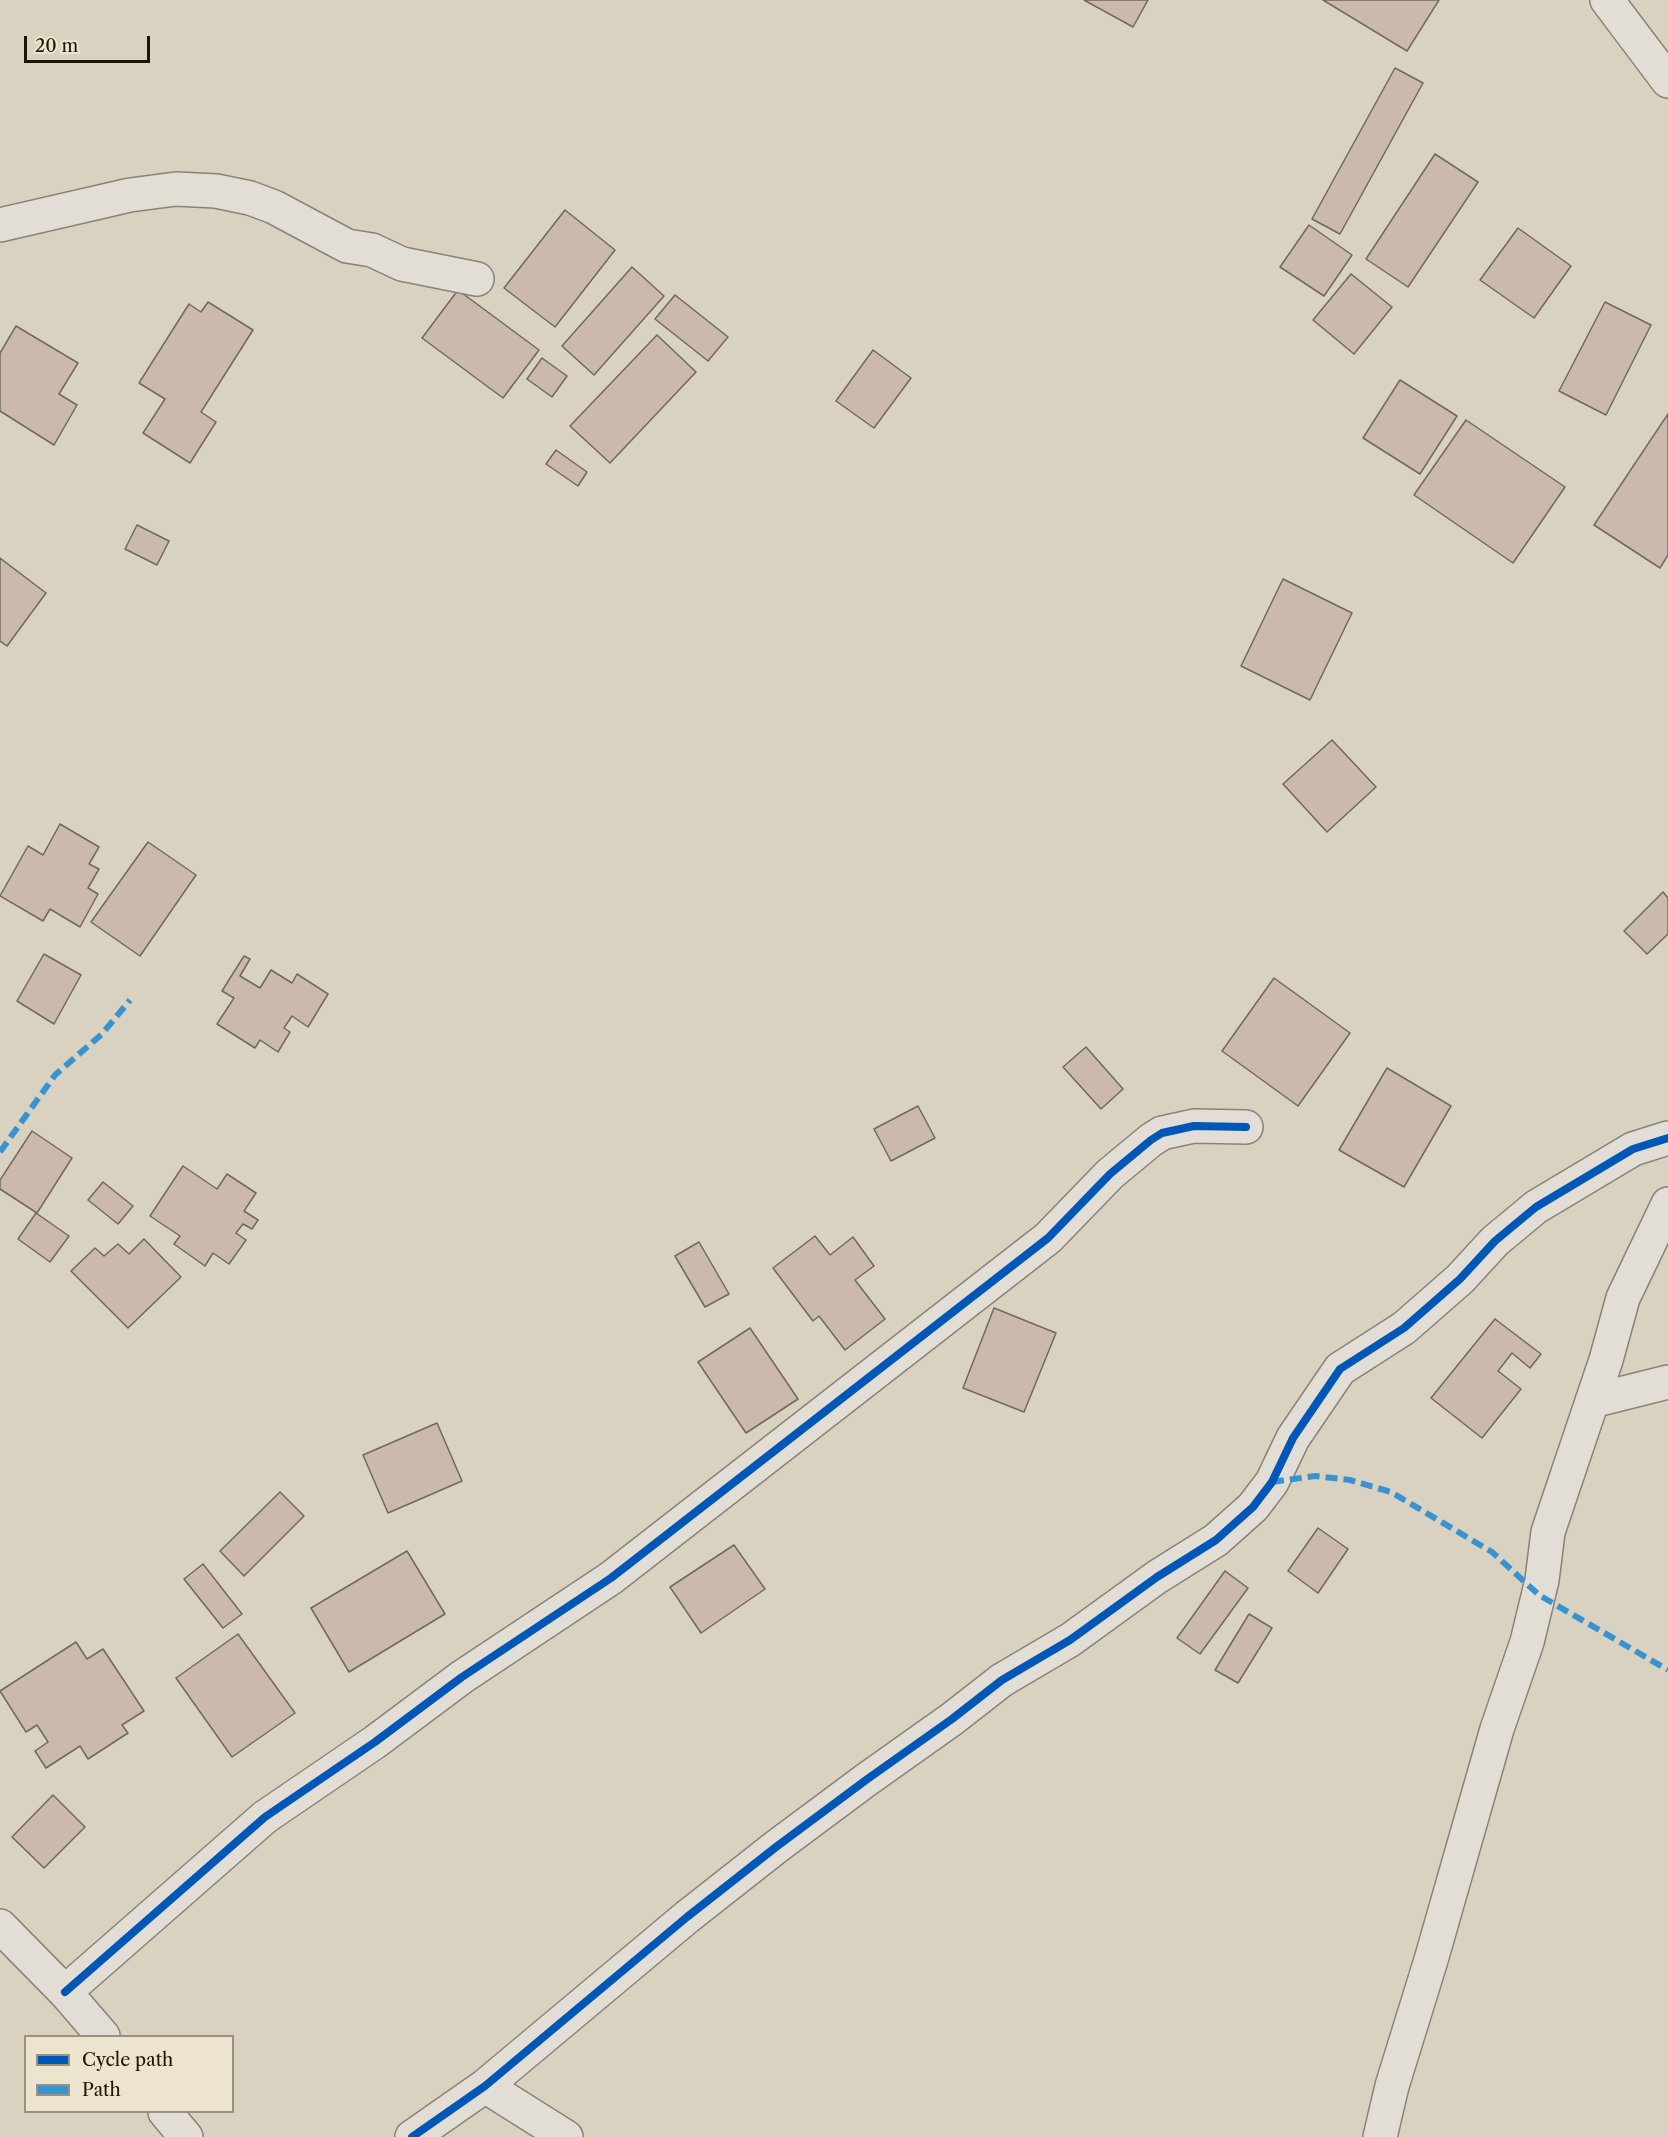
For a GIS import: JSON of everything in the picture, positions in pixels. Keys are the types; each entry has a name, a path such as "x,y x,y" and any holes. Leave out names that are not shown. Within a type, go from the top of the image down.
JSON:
{"street":[{"path":"1607,0 1668,81"},
{"path":"0,225 130,195 176,189 216,191 250,198 274,207 347,246 372,250 402,264 477,279"},
{"path":"65,1992 265,1817 375,1742 462,1677 620,1571 1048,1238 1110,1174 1151,1140 1162,1133 1194,1126 1246,1127"},
{"path":"412,2137 485,2086 687,1917 866,1780 952,1719 1002,1680 1070,1640 1157,1577 1216,1540 1253,1507 1272,1482 1293,1438 1340,1369 1404,1328 1460,1280 1495,1241 1536,1207 1633,1149 1668,1138"},
{"path":"1380,2137 1392,2086 1431,1960 1497,1729 1527,1642 1539,1595 1548,1532 1592,1401 1623,1298 1668,1204"},
{"path":"1592,1401 1668,1382"},
{"path":"0,1926 65,1992 101,2035"},
{"path":"485,2086 566,2137"},
{"path":"166,2113 186,2137"}],"building":[{"path":"1084,0 1148,0 1133,27"},
{"path":"1323,0 1439,0 1407,51"},
{"path":"1395,68 1423,83 1340,234 1312,219"},
{"path":"1435,154 1478,182 1408,287 1366,259"},
{"path":"565,210 615,250 555,327 504,288"},
{"path":"1309,225 1352,255 1324,296 1280,267"},
{"path":"1518,228 1571,266 1534,318 1480,280"},
{"path":"632,267 664,296 594,375 562,346"},
{"path":"1351,274 1392,307 1354,354 1313,320"},
{"path":"458,290 539,350 503,398 422,338"},
{"path":"675,295 728,337 708,361 655,319"},
{"path":"208,302 253,330 201,412 216,422 190,463 143,433 165,399 139,383 189,304 201,312"},
{"path":"1605,302 1651,325 1606,415 1559,391"},
{"path":"16,326 78,363 59,394 77,405 54,445 0,411 0,353"},
{"path":"657,335 696,372 610,463 570,426"},
{"path":"873,350 911,378 874,428 836,401"},
{"path":"542,358 567,376 552,397 527,379"},
{"path":"1400,380 1457,416 1420,474 1363,438"},
{"path":"1668,414 1668,555 1660,568 1594,525"},
{"path":"1466,420 1565,487 1513,563 1414,495"},
{"path":"556,450 587,472 578,486 546,464"},
{"path":"137,525 169,541 157,565 125,549"},
{"path":"0,558 46,593 7,646 0,641"},
{"path":"1283,579 1352,613 1310,700 1241,666"},
{"path":"1332,740 1376,787 1327,832 1283,784"},
{"path":"60,824 99,847 89,864 99,869 88,888 98,894 80,927 50,909 43,921 0,896 28,846 43,855"},
{"path":"148,842 196,875 140,956 91,922"},
{"path":"1663,892 1668,898 1668,934 1647,954 1624,931"},
{"path":"44,954 81,975 54,1024 17,1001"},
{"path":"244,956 250,959 240,976 260,988 271,970 292,983 297,974 328,994 308,1027 292,1016 284,1028 290,1032 278,1052 260,1040 255,1048 217,1024 234,998 222,991"},
{"path":"1274,978 1350,1033 1298,1106 1222,1051"},
{"path":"1086,1047 1123,1089 1101,1109 1063,1067"},
{"path":"1387,1068 1451,1106 1404,1187 1339,1150"},
{"path":"918,1106 935,1138 891,1161 874,1129"},
{"path":"32,1131 72,1158 37,1213 0,1189 0,1180"},
{"path":"183,1166 217,1189 227,1174 256,1193 244,1211 258,1220 252,1229 243,1224 236,1233 246,1240 229,1264 213,1253 205,1266 174,1244 180,1236 150,1216"},
{"path":"103,1182 133,1206 118,1224 88,1200"},
{"path":"36,1213 69,1236 50,1262 18,1239"},
{"path":"815,1236 830,1255 853,1237 874,1266 855,1280 885,1319 845,1350 819,1316 813,1321 773,1268"},
{"path":"144,1239 181,1277 128,1328 71,1271 95,1248 104,1256 118,1244 129,1254"},
{"path":"699,1242 729,1294 705,1307 675,1256"},
{"path":"994,1308 1056,1333 1024,1412 963,1388"},
{"path":"1495,1319 1541,1354 1530,1368 1512,1353 1498,1371 1521,1389 1482,1438 1431,1398"},
{"path":"750,1328 798,1399 746,1433 698,1362"},
{"path":"437,1423 462,1481 388,1513 363,1455"},
{"path":"280,1492 304,1516 244,1576 220,1551"},
{"path":"1318,1528 1348,1549 1318,1593 1288,1571"},
{"path":"734,1545 765,1589 701,1633 670,1587"},
{"path":"407,1551 445,1614 349,1672 311,1608"},
{"path":"203,1564 242,1614 223,1628 184,1579"},
{"path":"1225,1571 1248,1588 1200,1654 1177,1638"},
{"path":"1249,1614 1272,1628 1238,1683 1215,1670"},
{"path":"238,1634 295,1713 232,1757 176,1678"},
{"path":"76,1642 87,1659 103,1649 144,1711 122,1725 128,1733 88,1759 80,1746 46,1768 35,1751 48,1742 37,1725 26,1732 0,1691"},
{"path":"53,1795 85,1827 44,1868 12,1837"}],"marked path":[{"path":"0,1152 55,1075 102,1034 130,1000"},
{"path":"1272,1482 1315,1476 1350,1480 1391,1492 1492,1552 1539,1595 1668,1670"}],"cycle path":[{"path":"65,1992 265,1817 375,1742 462,1677 611,1578 1048,1238 1110,1174 1151,1140 1162,1133 1194,1126 1246,1127"},
{"path":"412,2137 485,2086 687,1917 866,1780 952,1719 1002,1680 1070,1640 1157,1577 1216,1540 1253,1507 1272,1482 1293,1438 1340,1369 1404,1328 1460,1279 1495,1241 1536,1207 1633,1149 1668,1138"}]}
